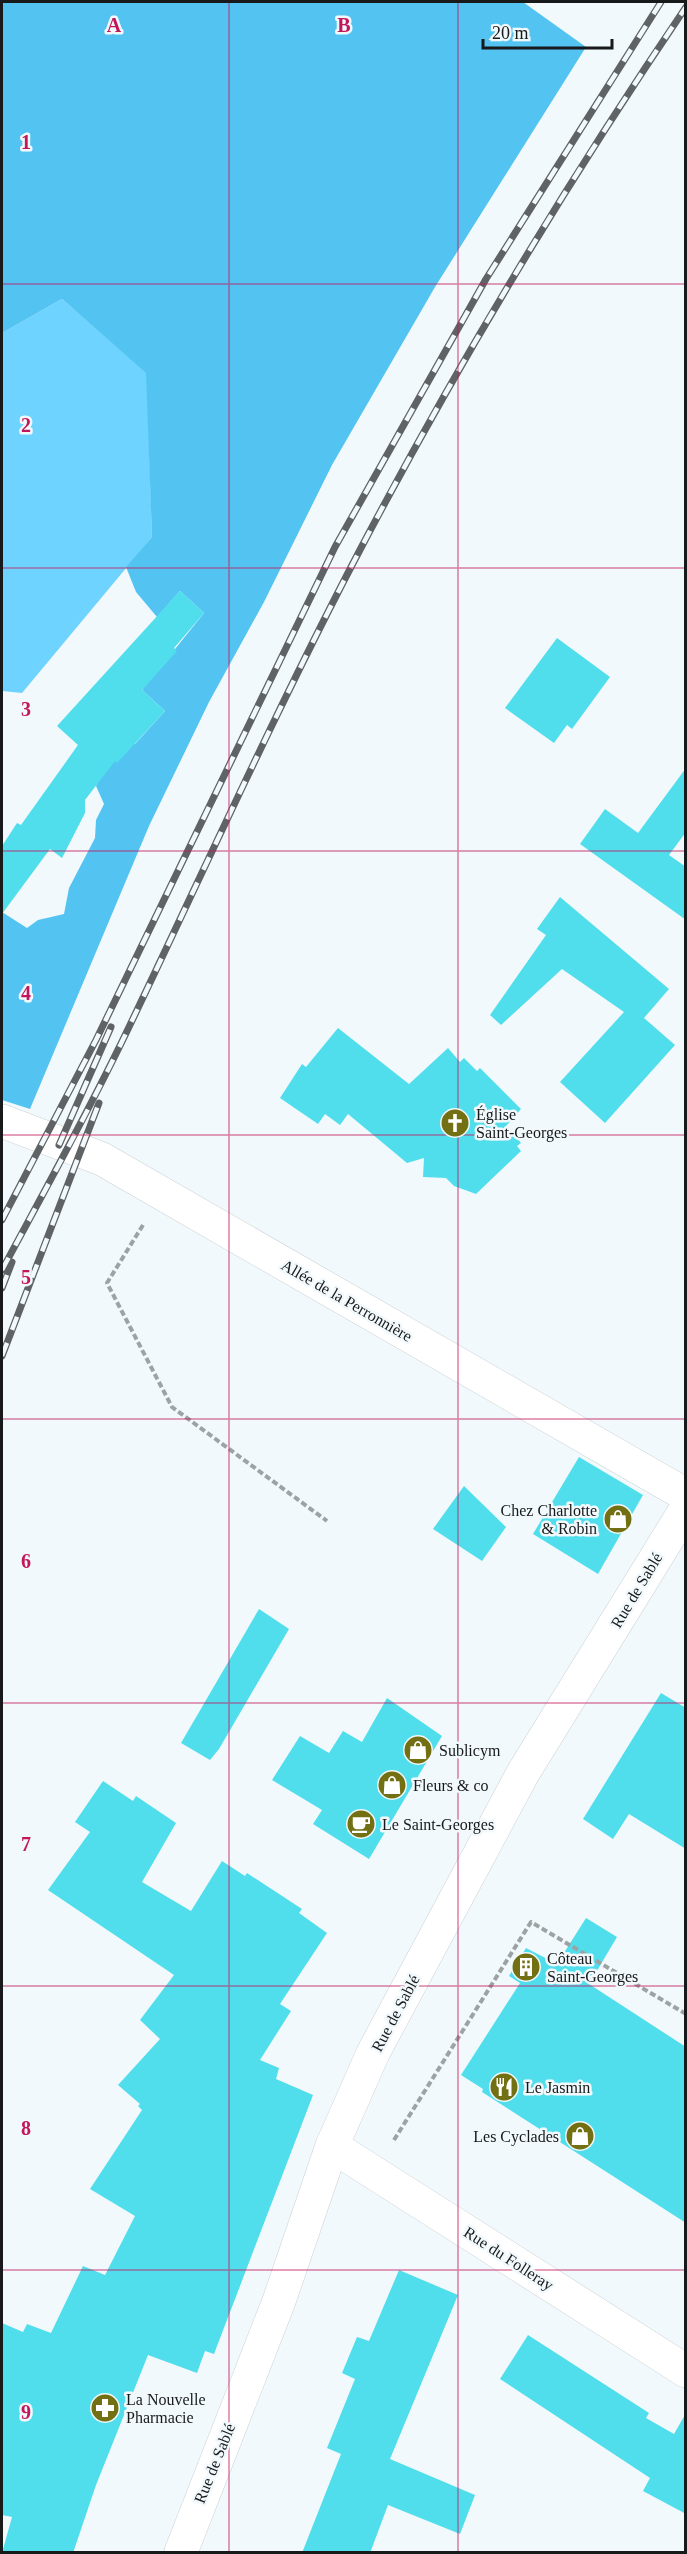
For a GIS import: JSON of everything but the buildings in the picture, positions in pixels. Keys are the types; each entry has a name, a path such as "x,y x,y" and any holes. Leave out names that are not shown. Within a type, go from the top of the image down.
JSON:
{"street":[{"name":"Allée de la Perronnière","path":"2,1121 102,1159 686,1495"},
{"name":"Rue de Sablé","path":"185,2538 279,2301 332,2146 383,2034 523,1773 686,1509"},
{"name":"Rue du Folleray","path":"332,2146 686,2371"}],"path":[{"path":"162,1194 107,1282 172,1407 327,1521"},
{"path":"374,2172 531,1922 686,2014"}],"shaded area":[{"path":"2,2 523,2 586,47 435,287 332,465 264,602 209,702 149,826 30,1109 2,1100 2,912 27,928 38,920 64,914 69,888 95,838 96,820 104,804 96,786 121,732 135,744 165,711 142,690 204,613 180,591 157,617 136,592 126,567 152,537 146,373 62,299 2,333"},
{"path":"62,299 147,373 152,537 22,693 2,691 2,333"}],"railway":[{"path":"2,1220 96,1040 335,547 486,279 661,2"},
{"path":"2,1270 114,1058 301,665 399,477 516,272 599,138 686,7"},
{"path":"59,1145 111,1027"},
{"path":"2,1356 99,1103"},
{"path":"2,1288 12,1262"}],"place":[{"name":"Église Saint-Georges","path":"455,1123"},
{"name":"Chez Charlotte & Robin","path":"618,1519"},
{"name":"Sublicym","path":"418,1750"},
{"name":"Fleurs & co","path":"392,1785"},
{"name":"Le Saint-Georges","path":"361,1824"},
{"name":"Côteau Saint-Georges","path":"526,1967"},
{"name":"Le Jasmin","path":"504,2087"},
{"name":"Les Cyclades","path":"580,2136"},
{"name":"La Nouvelle Pharmacie","path":"105,2408"}]}
